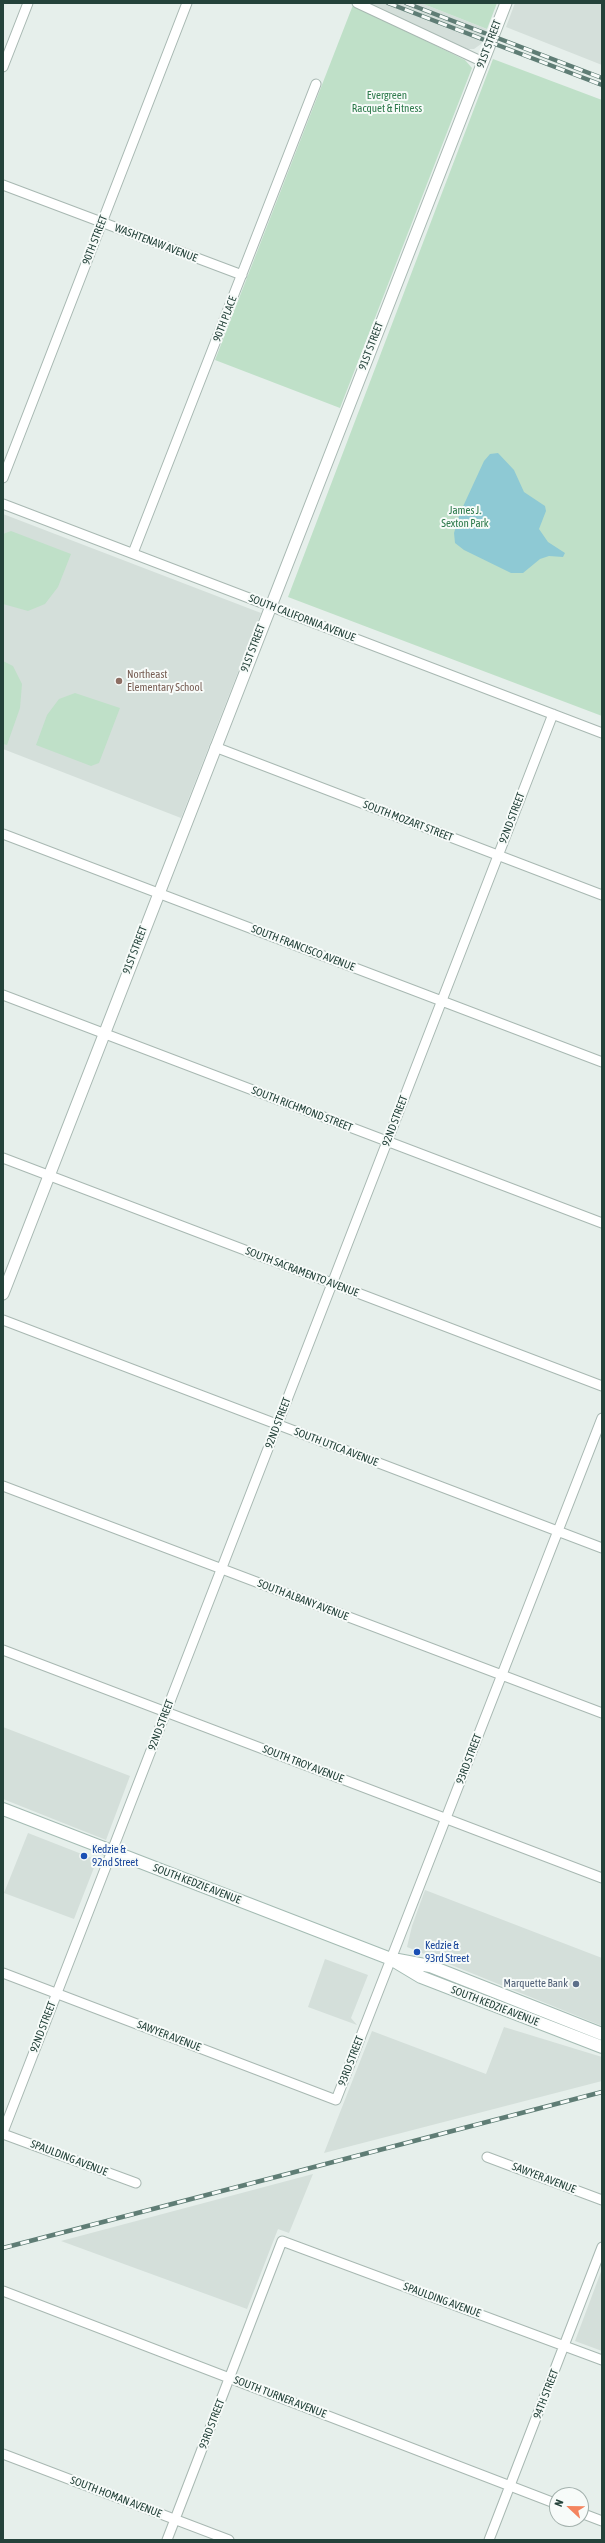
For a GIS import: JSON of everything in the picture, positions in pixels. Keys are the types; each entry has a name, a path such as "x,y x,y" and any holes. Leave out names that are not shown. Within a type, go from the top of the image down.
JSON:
{"main road":[{"name":"SOUTH KEDZIE AVENUE","path":"3,1809 391,1959 421,1977 602,2047"},
{"name":"SOUTH KEDZIE AVENUE","path":"391,1959 430,1966 602,2034"}],"street":[{"path":"3,67 28,3"},
{"name":"90TH STREET","path":"3,478 187,3"},
{"path":"357,3 483,62"},
{"name":"91ST STREET","path":"3,1294 157,892 506,3"},
{"name":"90TH PLACE","path":"133,553 316,84"},
{"name":"WASHTENAW AVENUE","path":"3,185 242,276"},
{"name":"SOUTH CALIFORNIA AVENUE","path":"3,504 602,733"},
{"name":"92ND STREET","path":"3,2133 552,714"},
{"name":"SOUTH MOZART STREET","path":"215,747 602,895"},
{"name":"SOUTH FRANCISCO AVENUE","path":"3,834 602,1062"},
{"name":"SOUTH RICHMOND STREET","path":"3,995 602,1223"},
{"name":"SOUTH SACRAMENTO AVENUE","path":"3,1158 602,1386"},
{"name":"SOUTH UTICA AVENUE","path":"3,1320 602,1548"},
{"name":"93RD STREET","path":"336,2100 602,1418"},
{"name":"SOUTH ALBANY AVENUE","path":"3,1486 602,1713"},
{"name":"SOUTH TROY AVENUE","path":"3,1650 602,1878"},
{"name":"SAWYER AVENUE","path":"3,1973 336,2100"},
{"name":"SPAULDING AVENUE","path":"3,2133 136,2183"},
{"name":"SAWYER AVENUE","path":"487,2157 602,2200"},
{"name":"93RD STREET","path":"167,2540 282,2241"},
{"name":"SPAULDING AVENUE","path":"282,2241 602,2360"},
{"name":"94TH STREET","path":"489,2540 602,2247"},
{"name":"SOUTH TURNER AVENUE","path":"3,2291 549,2501"},
{"name":"SOUTH HOMAN AVENUE","path":"3,2454 230,2540"},
{"path":"589,2516 602,2521"}],"shaded area":[{"path":"367,3 421,3 487,29 481,44 474,49 467,49"},
{"path":"515,3 602,3 602,65 506,27"},
{"name":"Northeast Elementary School","path":"3,514 261,613 181,818 3,749"},
{"path":"3,1727 130,1776 106,1840 3,1799"},
{"path":"28,1833 97,1860 74,1919 4,1893"},
{"path":"425,1890 602,1958 602,2026 407,1947 412,1926"},
{"path":"325,1959 368,1975 351,2018 357,2025 308,2007"},
{"path":"504,2027 602,2057 602,2081 324,2153 372,2031 486,2074"},
{"path":"313,2174 289,2233 278,2229 247,2309 61,2241"},
{"path":"602,2269 602,2351 575,2341"}],"green space":[{"path":"421,3 497,3 487,29"},
{"name":"Evergreen Racquet & Fitness","path":"353,5 465,60 472,68 340,408 215,360"},
{"name":"James J. Sexton Park","path":"493,59 602,100 602,716 288,597"},
{"path":"11,531 71,554 58,587 45,604 28,611 3,604 3,534"},
{"path":"3,661 13,666 22,684 20,708 7,745 3,744"},
{"path":"75,693 120,708 99,763 91,766 36,745 47,715 59,699"}],"water":[{"path":"498,453 514,470 524,492 545,506 546,511 539,529 548,542 565,553 563,557 549,556 540,559 523,573 511,573 464,550 455,543 454,533 460,513 484,461 490,454"}],"railway":[{"path":"388,3 602,85"},
{"path":"406,3 602,78"},
{"path":"3,2248 602,2092"}],"place":[{"name":"Northeast Elementary School","path":"119,681"},
{"name":"Kedzie & 92nd Street","path":"84,1856"},
{"name":"Kedzie & 93rd Street","path":"417,1952"},
{"name":"Marquette Bank","path":"576,1984"}]}
